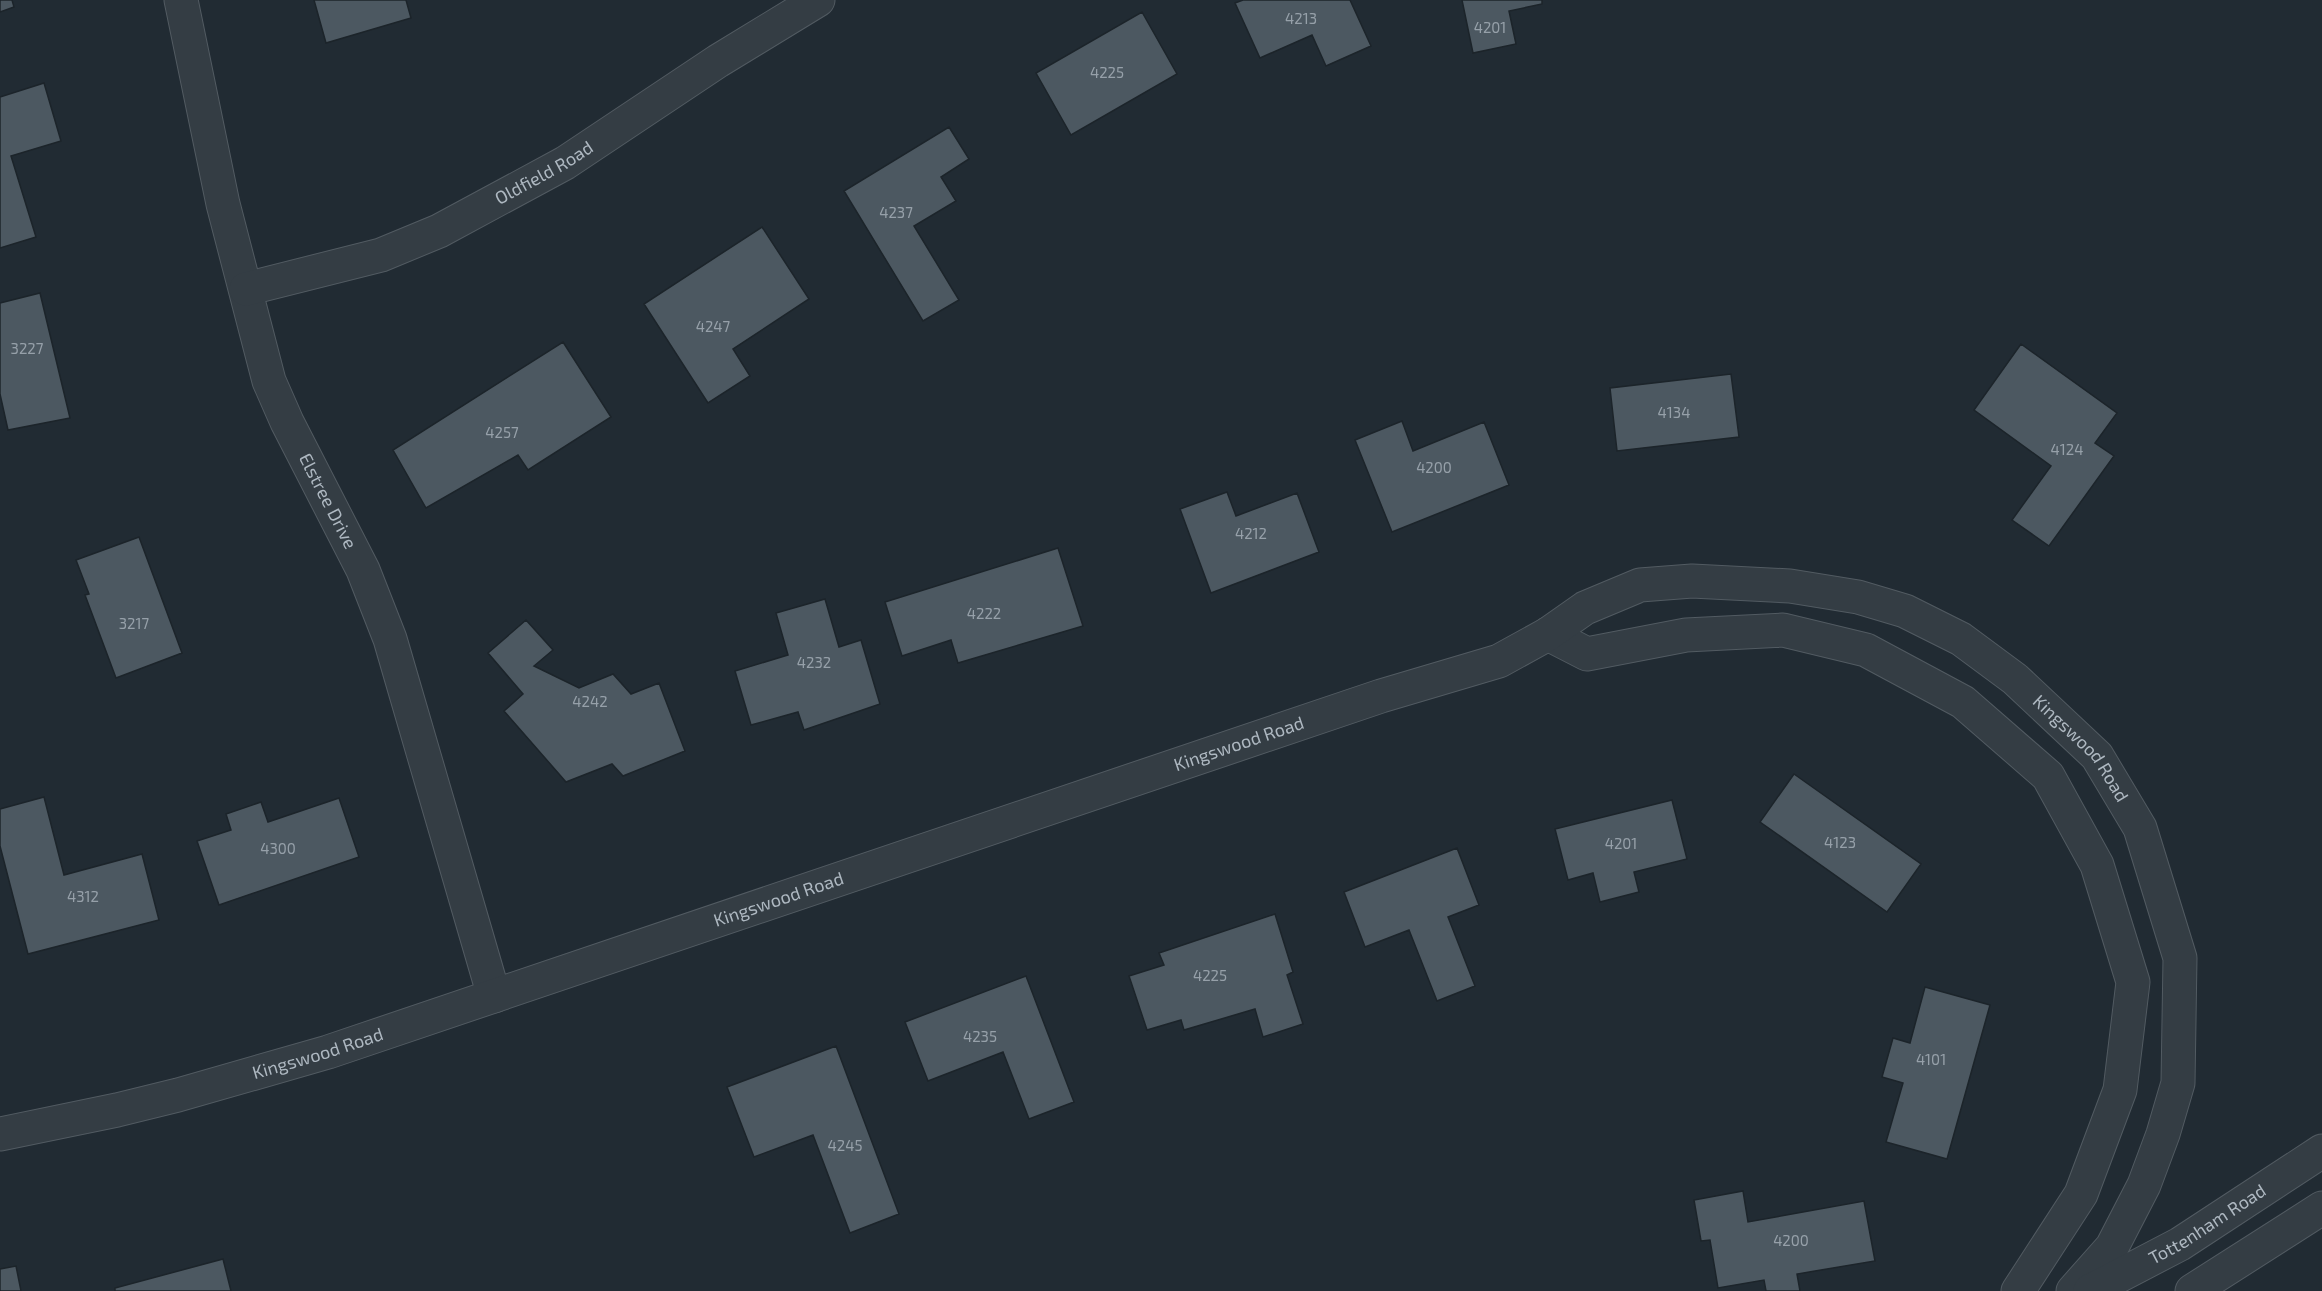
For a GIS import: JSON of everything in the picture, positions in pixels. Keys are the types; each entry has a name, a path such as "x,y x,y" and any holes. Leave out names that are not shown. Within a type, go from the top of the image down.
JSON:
{"street":[{"name":"Elstree Drive","path":"181,0 224,204 269,381 287,422 363,570 390,639 494,996"},
{"name":"Oldfield Road","path":"246,289 381,255 439,231 565,163 718,61 818,0"},
{"name":"Kingswood Road","path":"0,1134 178,1095 328,1052 1369,700 1499,661 1548,634 1585,608 1640,585 1692,581 1790,586 1858,597 1905,611 1961,639 2014,679 2097,756 2140,828 2180,958 2178,1083 2163,1134 2139,1196 2112,1247 2073,1291"},
{"path":"1548,634 1587,654 1686,635 1783,630 1866,650 1963,702 2048,776 2097,865 2133,982 2120,1090 2116,1101 2081,1194 2018,1291"},
{"name":"Tottenham Road","path":"2090,1291 2180,1244 2322,1151"},
{"path":"2192,1291 2322,1208"}],"building":[{"path":"0,0 12,0 14,7 0,12"},
{"path":"314,0 406,0 411,18 326,43"},
{"path":"1243,0 1350,0 1371,46 1326,66 1312,35 1260,58 1235,3"},
{"path":"1462,0 1542,0 1542,4 1509,11 1516,44 1473,53"},
{"path":"1142,12 1177,74 1071,135 1036,73"},
{"path":"44,83 61,141 11,156 36,237 0,248 0,97"},
{"path":"949,127 969,159 941,177 956,201 914,226 959,300 923,321 844,191"},
{"path":"762,227 809,299 733,349 750,376 708,403 644,304"},
{"path":"40,293 70,418 8,430 0,394 0,303"},
{"path":"563,342 611,417 528,470 518,455 426,508 393,450"},
{"path":"2021,344 2117,413 2095,443 2114,456 2049,546 2012,520 2051,466 1974,410"},
{"path":"1731,374 1739,437 1617,451 1610,388"},
{"path":"1402,421 1413,451 1484,422 1509,485 1392,532 1355,440"},
{"path":"1227,492 1236,516 1297,493 1319,552 1211,593 1180,509"},
{"path":"139,537 182,653 116,678 85,595 89,594 76,560"},
{"path":"1058,548 1083,626 958,663 951,640 902,656 885,602"},
{"path":"825,599 839,647 861,640 880,704 804,730 798,712 751,725 735,671 788,655 776,613"},
{"path":"526,620 553,650 534,666 579,688 613,674 631,694 659,683 685,751 623,776 612,764 566,782 504,711 523,694 488,653"},
{"path":"1794,774 1921,864 1887,912 1760,822"},
{"path":"44,797 64,875 142,854 159,920 28,954 0,846 0,809"},
{"path":"339,798 359,857 219,905 197,841 231,830 226,814 261,802 268,822"},
{"path":"1672,800 1687,859 1634,872 1639,892 1600,902 1593,873 1568,880 1555,829"},
{"path":"1457,848 1479,905 1448,917 1475,986 1437,1001 1409,930 1365,947 1344,892"},
{"path":"1275,914 1293,972 1287,975 1303,1024 1263,1037 1255,1009 1184,1030 1181,1020 1147,1030 1129,976 1164,965 1159,953"},
{"path":"1026,976 1074,1102 1029,1119 1003,1052 928,1081 905,1022"},
{"path":"1925,987 1990,1005 1947,1159 1886,1142 1903,1083 1882,1077 1893,1038 1910,1043"},
{"path":"836,1046 899,1214 850,1233 813,1135 754,1157 727,1087"},
{"path":"1743,1191 1748,1222 1864,1201 1875,1261 1797,1274 1800,1291 1766,1291 1764,1280 1718,1288 1710,1240 1701,1241 1694,1200"},
{"path":"223,1259 231,1291 115,1291 115,1288"},
{"path":"16,1266 21,1291 0,1291 0,1269"}]}
